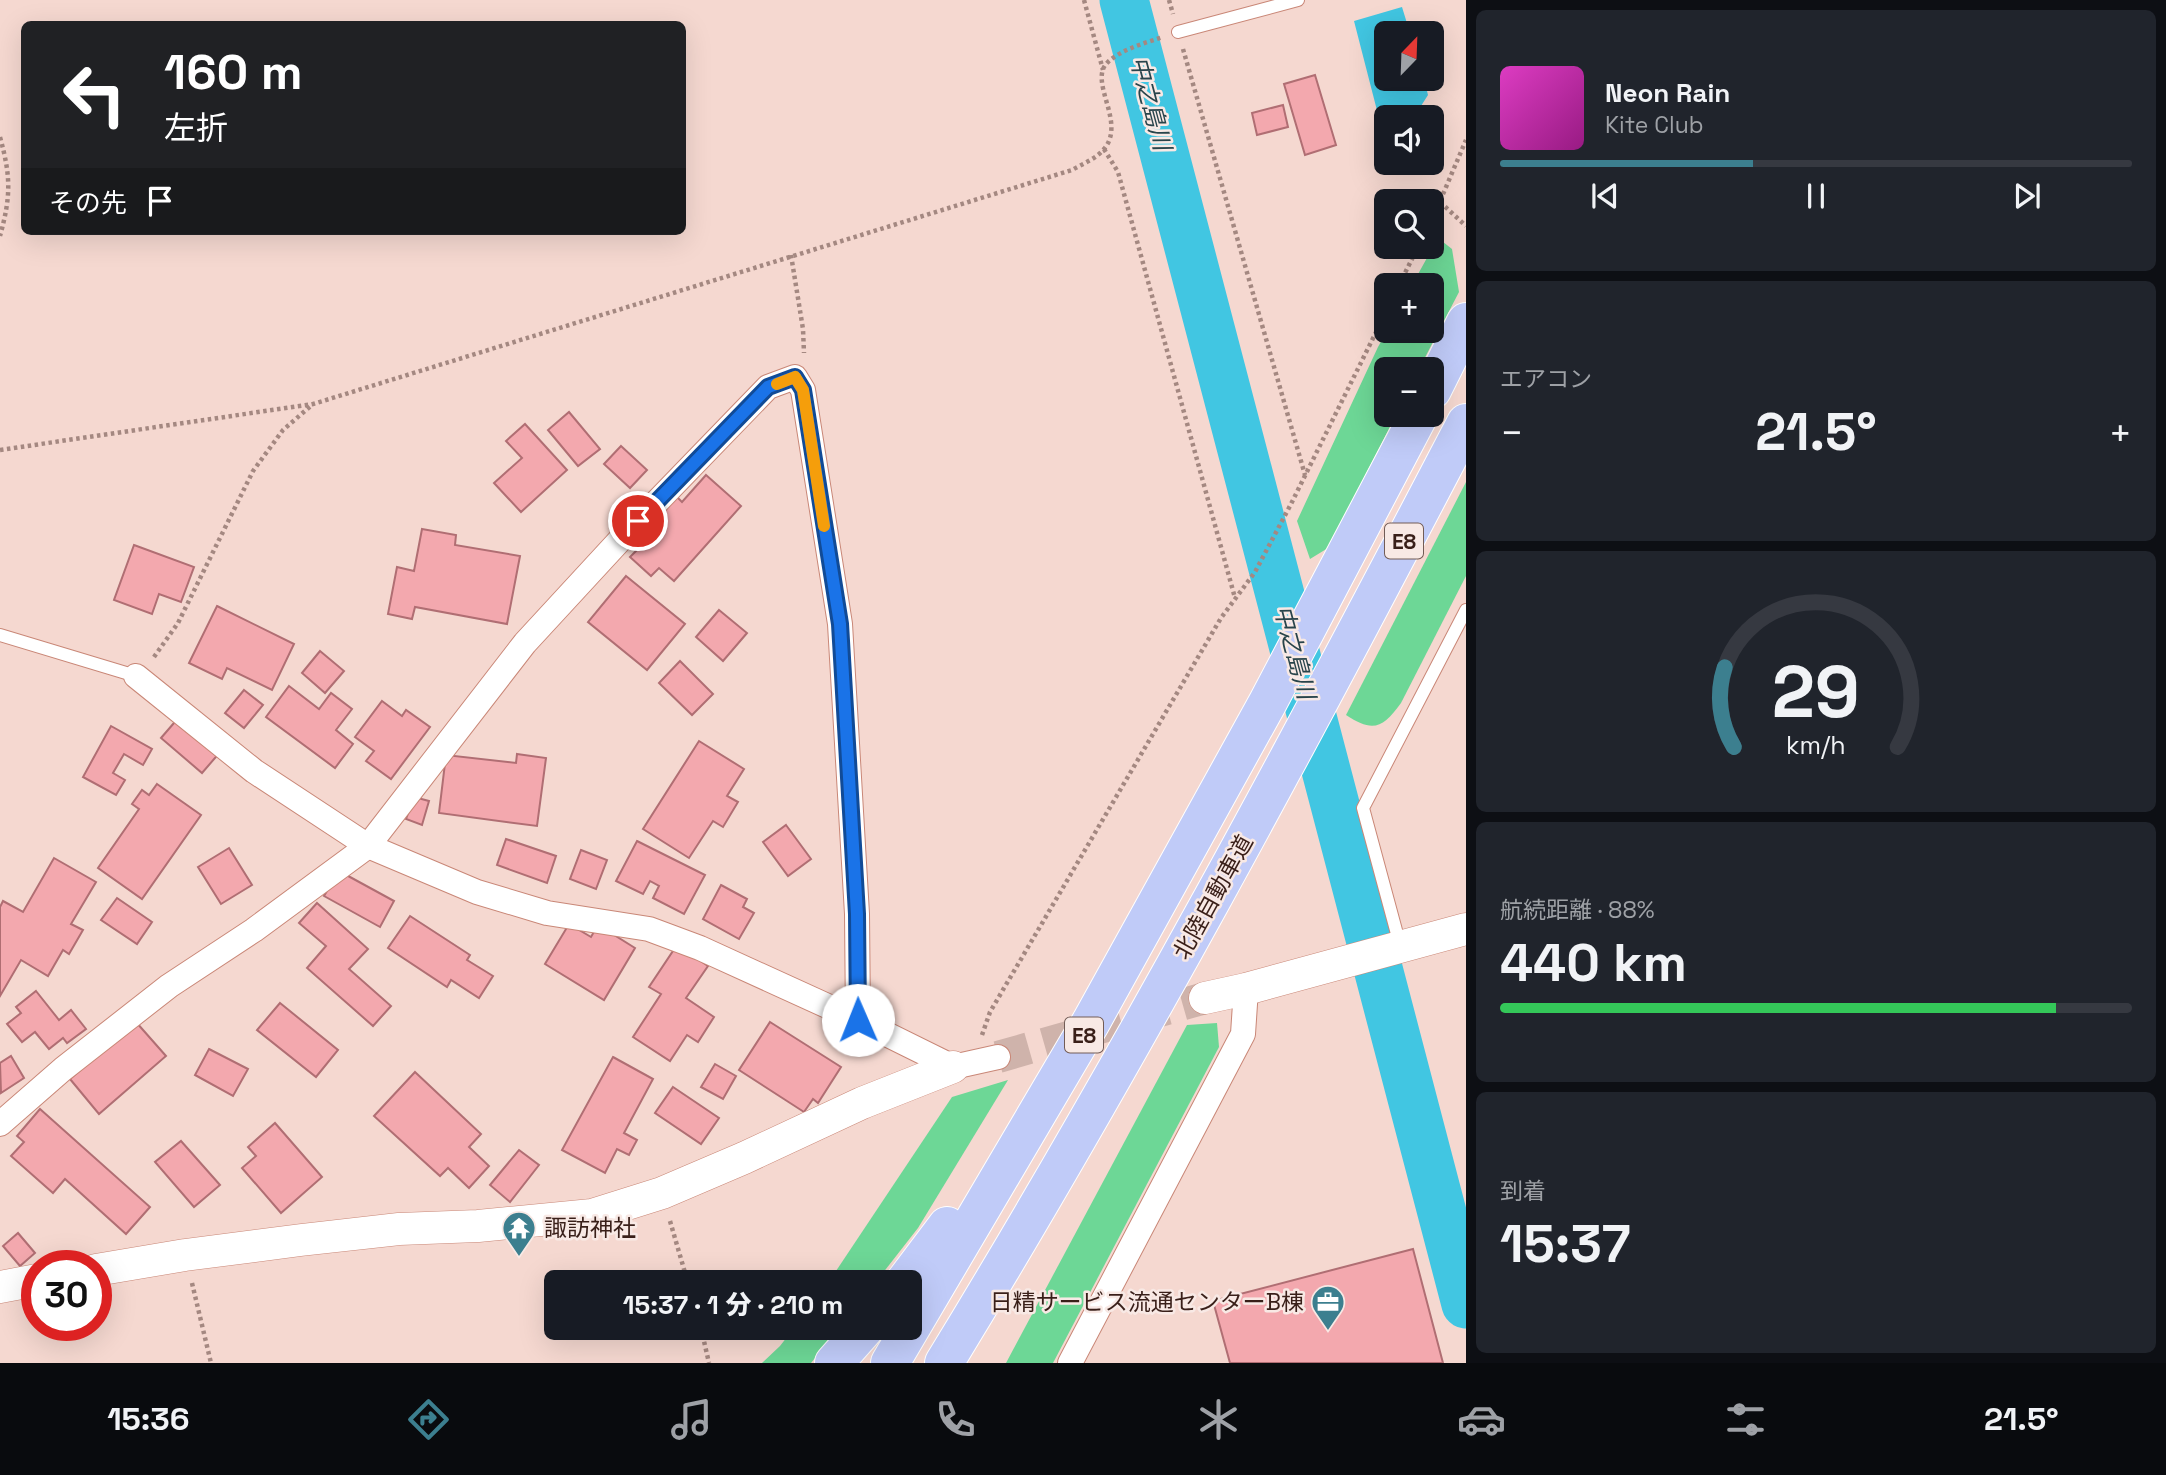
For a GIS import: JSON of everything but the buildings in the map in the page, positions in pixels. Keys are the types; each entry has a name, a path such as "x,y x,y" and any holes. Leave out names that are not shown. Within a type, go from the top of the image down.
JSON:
{"highway":[{"path":"1444,366 1466,322"},
{"name":"北陸自動車道","path":"944,1363 1013,1250 1131,1045 1289,760 1466,423"},
{"name":"E8","path":"1268,702 1413,427"},
{"path":"914,1270 938,1240 1009,1129 1199,804 1268,702"},
{"name":"北陸自動車道","path":"890,1363 1091,1022 1268,702"},
{"path":"968,1363 1131,1045"},
{"path":"834,1363 854,1340"}],"street":[{"path":"0,1125 63,1069 169,986 254,930 368,846 525,643 768,387 795,377 803,390 840,624 857,914 858,1020"},
{"path":"136,676 254,771 368,846 488,896 547,913 649,929 700,948 963,1065"},
{"path":"1205,998 1466,929"},
{"path":"1070,1363 1243,1034 1245,989"},
{"path":"112,1267 185,1255 399,1229 478,1226 592,1215 662,1193 862,1103 963,1065 998,1056"},
{"path":"0,1287 21,1283"}],"lane":[{"path":"1178,32 1298,0"},
{"path":"1400,945 1363,808 1466,610"},
{"path":"0,635 136,676"}],"path":[{"path":"1084,0 1103,70"},
{"path":"1169,0 1305,476"},
{"path":"0,450 313,404 1072,170 1104,149 1112,124 1102,79 1107,62 1147,42"},
{"path":"0,137 7,162 9,202 0,236"},
{"path":"1444,192 1466,140"},
{"path":"1104,149 1118,172 1235,598"},
{"path":"1444,206 1466,226"},
{"path":"791,255 803,330 804,356 795,377"},
{"path":"963,1065 990,1012 1221,618 1255,572 1374,336"},
{"path":"136,676 157,654 178,623 253,471 283,430 313,404"},
{"path":"662,1193 684,1270"},
{"path":"185,1255 211,1363"},
{"path":"704,1340 709,1363"}],"green space":[{"path":"1444,243 1452,249 1459,292 1444,321 1444,273 1419,273 1426,259 1444,259"},
{"path":"1380,343 1433,343 1425,357 1374,357 1374,427 1390,427 1328,548 1310,559 1297,521"},
{"path":"1466,482 1466,576 1395,711 1383,723 1377,725 1355,721 1346,715"},
{"path":"1217,1023 1219,1047 1053,1363 1006,1363 1187,1025"},
{"path":"1008,1080 918,1228 885,1270 837,1270 952,1097"},
{"path":"785,1340 829,1340 811,1363 762,1363"}],"water":[{"path":"1402,7 1406,21 1374,21 1374,91 1427,91 1428,95 1422,105 1376,105 1354,21"}],"waterway":[{"name":"中之島川","path":"1124,0 1466,1304"}],"tunnel":[{"path":"998,1057 1205,998"}],"slow traffic":[{"path":"777,384 795,377 803,390 824,526"}],"place":[{"name":"諏訪神社","path":"519,1258"},
{"name":"日精サービス流通センターB棟","path":"1328,1332"}],"route":[{"path":"638,521 768,387 795,377 803,390 840,624 857,914 858,1020"}]}
